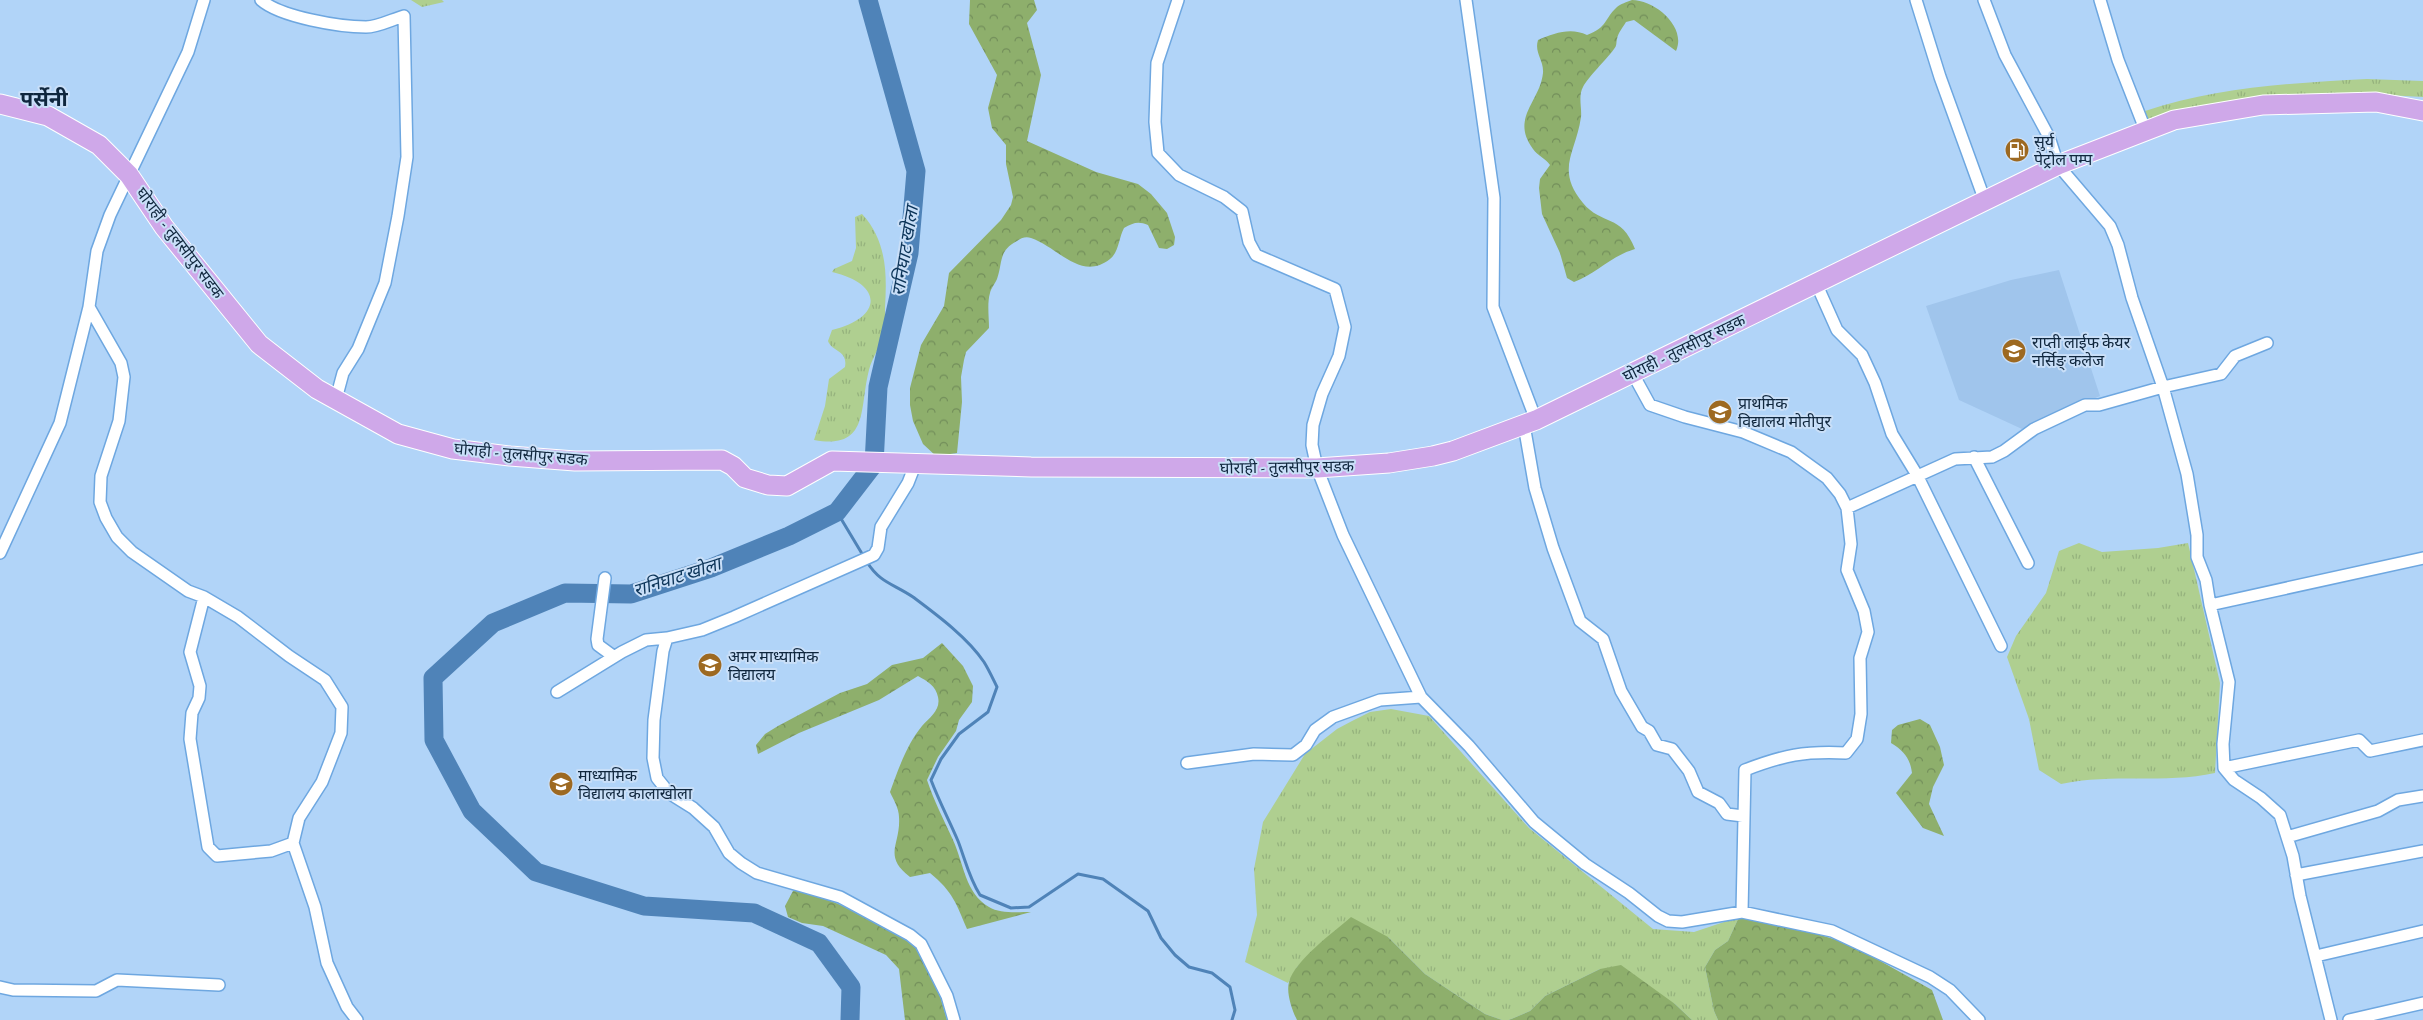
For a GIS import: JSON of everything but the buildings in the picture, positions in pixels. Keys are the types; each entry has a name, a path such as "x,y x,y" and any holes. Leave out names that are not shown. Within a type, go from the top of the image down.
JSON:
{"main road":[{"name":"घोराही - तुलसीपुर सडक","path":"0,104 48,116 99,145 130,175 164,227 259,344 317,389 398,434 453,449 575,461 722,460 733,466 746,478 768,485 787,486 832,461 1069,468 1317,468 1357,466 1453,452 1530,423 2058,165 2145,130 2174,120 2263,105 2376,102 2423,111"}],"street":[{"path":"0,553 60,424 89,307 97,252 110,215 188,52 204,0"},
{"path":"261,0 288,14 330,23 368,28 404,16 407,157 398,216 385,283 358,349 343,373 336,399"},
{"path":"1178,0 1157,63 1155,122 1158,153 1179,175 1224,197 1242,211 1249,242 1256,255 1335,289 1345,327 1338,356 1322,394 1313,425 1312,445 1317,468 1343,535 1421,697 1469,746 1534,822 1585,864 1629,892 1658,916 1668,921 1682,922 1742,912 1832,931 1861,943 1950,990 1979,1020"},
{"path":"1466,0 1494,198 1493,307 1530,423 1535,488 1553,548 1580,622 1603,639 1621,692 1642,727 1649,732 1657,745 1672,749 1689,771 1698,792 1720,803 1727,814 1743,816"},
{"path":"1916,0 1940,77 1986,201"},
{"path":"1984,0 2004,55 2049,137 2058,165 2110,226 2163,387 2186,474 2197,535 2197,557 2206,580 2210,605 2229,682 2223,744 2224,768 2234,780 2261,798 2280,815 2331,1020"},
{"path":"2100,0 2118,60 2145,130"},
{"path":"1816,284 1837,330 1862,355 1875,383 1892,434 1917,476 2002,646"},
{"path":"89,307 121,363 124,377 119,421 101,476 100,502 117,538 132,552 188,591 238,617 289,656 325,680 342,707 341,733 322,782 299,818 293,843 315,907 327,962 347,1007 357,1020"},
{"path":"1847,508 1955,459 1992,457 2004,451 2034,429 2085,405 2099,405 2163,387 2221,374 2235,356 2267,343"},
{"path":"1633,374 1650,405 1685,417 1743,432 1791,452 1827,478 1847,508 1852,544 1848,570 1864,611 1868,632 1860,658 1860,714 1857,739 1846,753 1818,752 1780,756 1745,770 1742,912"},
{"path":"1974,458 2028,563"},
{"path":"557,692 613,656 646,640 668,638 702,630 874,555 878,548 881,527 908,483 915,464"},
{"path":"2210,605 2423,558"},
{"path":"605,578 597,638 598,645 613,656"},
{"path":"204,598 190,652 200,686 199,698 192,713 190,739 208,847 217,856 272,851 293,843"},
{"path":"668,638 663,651 654,720 653,758 657,778 669,793 693,808 714,827 729,853 741,864 757,873 840,897 910,935 922,944 947,996 954,1020"},
{"path":"1187,764 1254,754 1293,755 1306,745 1315,730 1333,717 1380,700 1421,697"},
{"path":"2224,768 2359,740 2370,752 2423,740"},
{"path":"2287,837 2378,811 2398,800 2423,796"},
{"path":"2296,875 2423,852"},
{"path":"2316,956 2423,931"},
{"path":"0,987 13,990 96,991 117,980 219,986"},
{"path":"2349,1020 2388,1016 2423,1003"}],"shaded area":[{"name":"राप्ती लाईफ केयर नर्सिङ् कलेज","path":"2059,270 2100,396 2022,429 1959,400 1926,306 2011,280"}],"green space":[{"path":"411,0 442,0 444,2 422,7"},
{"path":"970,0 1034,0 1037,10 1027,23 1041,75 1027,141 1096,172 1138,184 1151,194 1167,213 1175,237 1174,245 1167,249 1159,248 1148,225 1141,223 1133,224 1124,228 1115,252 1110,259 1099,265 1089,267 1079,265 1041,242 1029,237 1022,238 1011,245 1002,257 997,279 991,289 988,306 989,328 966,352 961,377 962,402 957,453 936,456 923,444 913,421 910,405 910,388 921,345 944,306 949,273 1001,220 1011,205 1013,197 1006,164 1006,145 992,128 988,108 997,75 969,24"},
{"path":"1632,0 1650,5 1667,16 1677,33 1678,42 1676,51 1634,20 1626,22 1618,35 1615,48 1583,87 1580,98 1581,117 1579,130 1570,161 1570,180 1583,203 1597,215 1624,230 1635,249 1618,256 1574,282 1567,278 1560,253 1542,214 1539,188 1540,179 1550,165 1533,149 1524,128 1528,110 1537,93 1543,73 1537,49 1538,40 1556,33 1569,31 1587,35 1599,29 1618,6"},
{"path":"2367,79 2423,81 2423,97 2368,94 2149,121 2145,111 2200,96 2227,91 2311,82"},
{"path":"862,214 876,235 884,258 886,283 884,335 870,366 859,423 853,432 845,439 832,441 814,440 825,406 829,379 845,367 844,357 828,341 832,330 849,325 861,318 868,310 871,301 868,292 861,284 849,277 832,272 834,269 852,261 856,248 855,217"},
{"path":"2079,543 2102,552 2158,548 2188,543 2220,683 2215,773 2177,778 2100,779 2061,784 2039,770 2029,719 2007,657 2016,636 2046,593 2059,551"},
{"path":"942,643 963,666 973,686 972,702 959,720 956,731 938,757 927,780 957,849 966,877 975,894 989,907 998,911 1031,912 967,929 953,898 944,886 930,873 910,877 897,862 895,856 899,814 890,792 903,758 912,741 938,706 937,693 931,684 918,676 879,700 799,733 758,754 756,745 765,734 778,726 840,693 867,684 892,665 923,658"},
{"path":"1391,709 1429,716 1529,828 1653,929 1694,932 1739,917 1728,941 1715,950 1705,967 1714,1011 1718,1020 1692,1020 1675,1004 1600,969 1545,996 1530,1011 1509,1020 1502,1020 1485,1014 1425,974 1388,937 1322,942 1297,967 1288,983 1245,962 1257,915 1254,869 1263,822 1305,754 1337,729 1352,721 1370,712"},
{"path":"1920,719 1930,725 1940,747 1944,765 1933,787 1929,804 1944,836 1923,828 1896,793 1912,773 1906,755 1891,743 1892,730 1898,725"},
{"path":"800,889 881,923 897,932 918,949 924,957 936,983 947,1020 905,1020 899,969 886,955 823,926 802,923 788,917 785,906 793,891"},
{"path":"1351,917 1388,937 1425,974 1485,1014 1502,1020 1297,1020 1291,1006 1288,991 1289,982 1293,974 1316,947"},
{"path":"1739,917 1781,923 1850,944 1932,990 1943,1020 1718,1020 1714,1011 1705,967 1715,950 1728,941"},
{"path":"1621,965 1675,1004 1692,1020 1509,1020 1530,1011 1545,996 1600,969"}],"waterway":[{"name":"रानिघाट खोला","path":"850,1020 851,987 819,943 754,913 644,906 536,872 472,811 434,740 433,678 493,623 565,593 631,594 711,568 789,536 837,512 874,464 878,387 909,253 916,171 868,0"},
{"path":"837,512 864,557"},
{"path":"867,562 882,579 913,597 960,635 984,662 997,687 988,712 959,734 941,759 931,780 980,895 1011,908 1029,907 1078,874 1103,879 1148,911 1161,938 1175,955 1189,967 1212,973 1230,987 1235,1010 1232,1020"}],"place":[{"name":"सुर्य पेट्रोल पम्प","path":"2017,150"},
{"name":"राप्ती लाईफ केयर नर्सिङ् कलेज","path":"2014,351"},
{"name":"प्राथमिक विद्यालय मोतीपुर","path":"1720,412"},
{"name":"अमर माध्यामिक विद्यालय","path":"710,665"},
{"name":"माध्यामिक विद्यालय कालाखोला","path":"561,784"}],"district":[{"name":"पर्सेनी","path":"44,99"}]}
